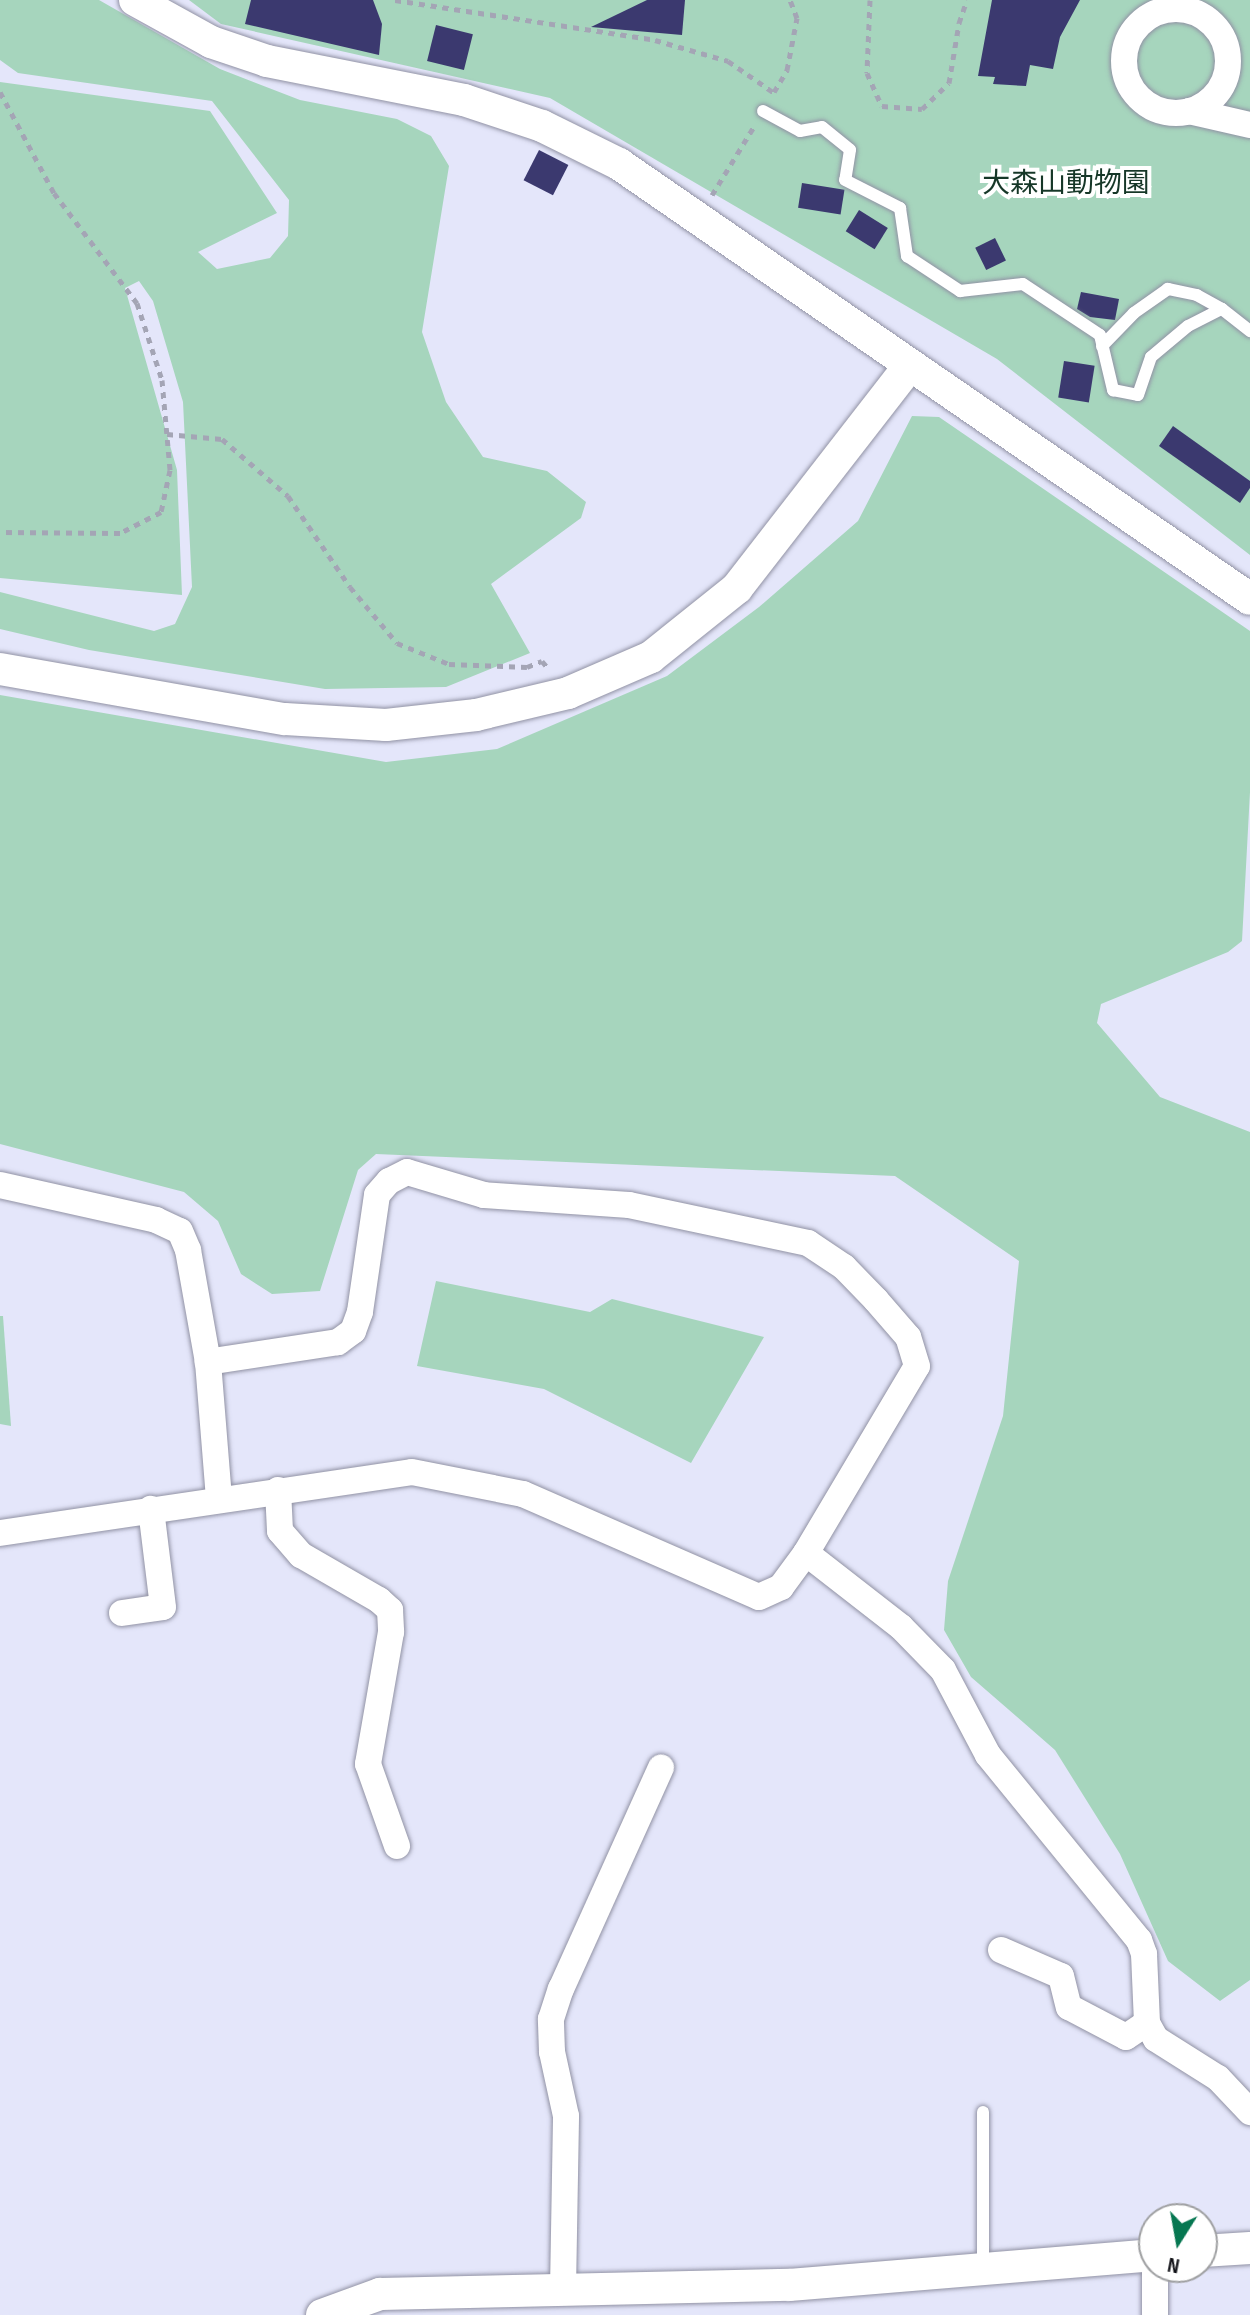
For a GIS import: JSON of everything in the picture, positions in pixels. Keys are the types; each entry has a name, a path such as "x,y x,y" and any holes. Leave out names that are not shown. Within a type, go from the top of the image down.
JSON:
{"street":[{"path":"135,0 211,42 267,61 464,100 542,126 619,164 699,216 909,366 1250,599"},
{"path":"1250,71 1221,33 1195,12 1162,10 1146,18 1133,31 1126,47 1124,64 1128,81 1138,96 1169,113 1189,111 1250,125"},
{"path":"1189,111 1215,96 1224,82 1229,66 1221,33"},
{"path":"0,669 285,719 386,725 476,715 568,693 651,657 737,588 909,366"},
{"path":"0,1533 219,1498 412,1472 523,1494 759,1597 781,1587 806,1553 917,1366 908,1337 876,1300 844,1267 808,1243 629,1205 484,1195 407,1172 389,1181 377,1195 360,1312 353,1331 338,1342 208,1362"},
{"path":"0,1185 156,1220 180,1231 188,1250 208,1362 219,1498"},
{"path":"278,1490 280,1531 301,1555 379,1600 390,1610 391,1632 368,1764 397,1846"},
{"path":"122,1613 163,1607 151,1509"},
{"path":"806,1553 901,1627 943,1670 988,1755 1139,1940 1144,1954 1147,2023 1156,2039 1218,2078 1250,2112"},
{"path":"563,2290 566,2116 552,2052 551,2019 561,1989 661,1768"},
{"path":"1001,1950 1061,1976 1069,2007 1126,2037 1147,2023"},
{"path":"1218,2250 1250,2248"},
{"path":"322,2315 380,2294 790,2285 1138,2256"},
{"path":"1155,2283 1155,2315"}],"lane":[{"path":"763,111 800,131 822,127 850,150 845,180 900,208 907,256 960,291 1023,284 1100,335 1113,390 1138,395 1151,357 1188,326 1222,309"},
{"path":"1102,346 1134,313 1168,289 1197,295 1222,309 1250,331"},
{"path":"983,2112 983,2271"}],"path":[{"path":"395,0 655,40 728,61 774,92"},
{"path":"870,0 867,73 882,106 922,109 949,83 959,23 967,0"},
{"path":"0,92 54,193 137,303 162,380 170,470 161,512 120,533 0,532"},
{"path":"167,434 222,439 288,496 350,587 397,643 449,664 527,667 542,661 568,693"}],"green space":[{"path":"0,0 99,0 220,69 300,100 397,119 431,136 449,166 422,332 446,402 483,457 547,471 586,502 581,518 491,584 530,653 446,687 325,689 89,650 0,629 0,592 154,631 175,624 192,587 183,402 153,301 139,281 125,288 177,470 182,595 0,578 0,82 210,111 277,213 198,252 217,269 270,258 288,236 289,200 212,101 18,73 0,60"},
{"name":"大森山動物園","path":"189,0 1250,0 1250,555 997,359 550,98 221,24"},
{"path":"912,416 939,417 1250,631 1250,792 1242,941 1228,952 1101,1004 1097,1023 1160,1097 1250,1132 1250,1980 1220,2001 1168,1961 1120,1854 1055,1750 971,1677 944,1630 948,1581 1003,1416 1019,1261 895,1176 376,1154 358,1170 320,1291 272,1294 241,1274 218,1221 184,1192 0,1144 0,695 386,762 497,749 667,676 759,607 858,521"},
{"path":"436,1281 590,1312 612,1299 764,1337 691,1463 544,1389 417,1366"},
{"path":"0,1316 3,1316 11,1426 0,1424"}],"building":[{"path":"251,0 373,0 382,24 379,55 245,24"},
{"path":"647,0 685,0 682,35 591,27"},
{"path":"992,0 1080,0 1060,37 1053,69 1030,65 1026,86 993,84 995,77 978,76"},
{"path":"436,25 473,34 464,70 427,61"},
{"path":"539,150 568,165 553,195 524,180"},
{"path":"802,183 844,190 841,214 798,208"},
{"path":"859,210 888,228 875,249 846,231"},
{"path":"995,238 1006,260 986,270 975,248"},
{"path":"1081,292 1119,299 1115,320 1090,317 1077,309"},
{"path":"1064,361 1095,366 1089,402 1058,398"},
{"path":"1173,426 1250,481 1250,488 1240,503 1159,446"}]}
